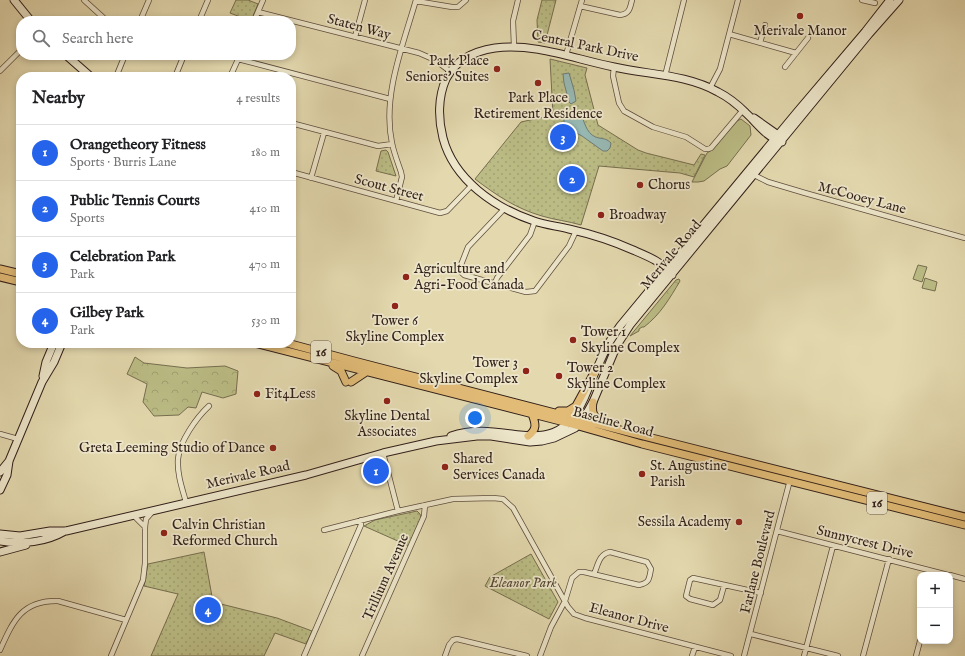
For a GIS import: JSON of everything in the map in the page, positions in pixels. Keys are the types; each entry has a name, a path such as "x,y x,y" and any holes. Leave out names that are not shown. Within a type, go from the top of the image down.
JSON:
{"main road":[{"path":"14,0 27,16"},
{"name":"Merivale Road","path":"0,534 24,536 50,531 66,531 306,475 383,454 436,442 484,436 530,442 542,441 561,436 580,423 593,402 619,340 668,272 890,0"},
{"name":"Merivale Road","path":"436,442 459,433 472,431 498,432 528,436 549,434 558,430 570,421 582,403 604,352 613,336 754,175 778,139 899,0"},
{"name":"Central Park Drive","path":"668,272 649,257 615,242 536,221 505,208 472,186 462,176 451,159 444,145 441,131 439,117 440,98 443,86 451,72 462,60 473,53 489,49 514,46 530,47 614,67 689,80 710,88 731,100 759,127 778,139"},
{"path":"72,60 85,72"},
{"path":"0,269 16,273"},
{"path":"0,277 16,281"},
{"name":"Baseline Road","path":"296,346 366,372 414,380"},
{"path":"42,382 46,362 52,348"},
{"path":"0,490 6,475 9,461 42,382 54,362 60,348"},
{"name":"Baseline Road","path":"275,348 322,361 414,380 460,392 532,414 626,431 965,517"},
{"path":"322,361 341,370 348,382 366,372"},
{"path":"539,409 564,411 573,408 594,374"},
{"name":"Baseline Road","path":"460,392 539,409 570,421"},
{"path":"593,402 592,410 595,417 626,431"},
{"path":"528,436 536,428 536,422 532,414"},
{"name":"Baseline Road","path":"580,423 665,450 965,525"},
{"path":"665,450 666,442"},
{"path":"0,472 9,461"},
{"path":"0,529 13,536"},
{"name":"Merivale Road","path":"0,541 15,543 44,540 53,538 66,531"},
{"path":"0,552 44,540"}],"street":[{"path":"84,0 102,16"},
{"path":"142,16 149,0"},
{"path":"201,16 208,0"},
{"path":"256,16 263,0"},
{"path":"355,37 365,0"},
{"path":"396,201 402,177 392,144 389,119 390,99 416,0 458,7 466,0"},
{"path":"514,46 513,21 518,0"},
{"path":"566,55 582,0"},
{"path":"580,6 620,15 629,12 632,0"},
{"path":"665,76 684,0"},
{"path":"710,88 720,69 738,0"},
{"path":"862,0 875,3"},
{"name":"Staten Way","path":"258,12 274,16"},
{"name":"Staten Way","path":"296,22 427,56 440,63 451,72"},
{"path":"760,43 766,25"},
{"path":"729,34 796,53"},
{"path":"785,67 808,38"},
{"path":"0,71 16,55"},
{"path":"118,72 123,60"},
{"path":"177,72 182,60"},
{"path":"232,72 238,60"},
{"path":"250,60 293,72"},
{"path":"614,67 614,78 620,107 624,111 653,128 681,135 705,149 713,146 745,112"},
{"path":"296,73 390,99"},
{"path":"296,125 378,146 392,144"},
{"path":"311,178 324,133"},
{"name":"Scout Street","path":"296,174 440,213 445,212 472,186"},
{"name":"McCooey Lane","path":"754,175 768,182 965,238"},
{"path":"505,208 468,247 459,270 464,275 526,292 535,291 569,246 576,231"},
{"path":"494,283 530,236 536,221"},
{"path":"186,502 178,470 178,458 196,421 210,406"},
{"path":"0,434 18,439"},
{"path":"383,454 398,511"},
{"name":"Farlane Boulevard","path":"744,656 751,634 792,472"},
{"name":"Eleanor Drive","path":"324,530 453,499 503,499 513,508 565,601 574,614 731,656"},
{"name":"Trillium Avenue","path":"362,656 424,516 425,505"},
{"path":"111,656 143,580 146,520 155,510"},
{"path":"133,515 145,527"},
{"path":"304,656 362,520"},
{"name":"Sunnycrest Drive","path":"777,532 889,560 930,572"},
{"path":"804,656 833,546"},
{"path":"540,656 551,627 565,601 568,588 575,575 579,572 584,572 639,585 645,584 648,581 651,569 647,562 610,552 602,556 594,574"},
{"path":"862,656 889,560"},
{"name":"Sunnycrest Drive","path":"953,576 965,579"},
{"path":"724,586 720,600 713,605 690,599 686,596 691,579 761,593"},
{"path":"0,650 10,627 19,614 30,606 39,603 58,601 126,620"},
{"path":"751,634 838,656"},
{"path":"445,656 448,645 453,640 457,639 527,656"},
{"path":"916,656 919,644"},
{"path":"692,656 695,647"}],"green space":[{"path":"236,0 248,0 258,4 253,16 238,16 230,13"},
{"path":"542,0 556,0 545,43 538,42 537,20"},
{"path":"550,59 587,68 585,75 598,125 638,150 694,165 701,154 705,155 694,177 680,173 599,166 581,225 524,210 499,196 475,179 521,122 553,115"},
{"path":"741,119 750,126 751,135 727,166 720,169 704,181 692,182 707,153 712,150 737,121"},
{"path":"386,150 388,152 396,176 376,171 381,151"},
{"path":"918,265 927,267 922,282 913,279"},
{"path":"925,278 937,282 935,291 922,288"},
{"path":"679,279 680,281 660,312 644,327 639,329 639,331 630,336 676,280"},
{"path":"135,357 144,363 187,368 225,366 238,371 236,394 223,398 202,392 196,408 188,407 179,415 154,416 143,402 147,384 127,374"},
{"path":"417,511 421,518 409,546 364,526 375,520"},
{"path":"204,552 213,602 277,618 312,631 306,644 275,633 264,656 151,656 178,594 144,586 148,564"},
{"name":"Eleanor Park","path":"531,554 558,602 549,619 485,586 490,577"}],"water":[{"path":"569,73 576,101 571,104 569,102 563,74"},
{"path":"570,114 579,114 582,116 590,133 595,137 604,139 611,143 610,148 607,151 603,151 582,136 567,128 564,118"}],"place":[{"name":"Merivale Manor","path":"800,16"},
{"name":"Park Place Seniors' Suites","path":"497,69"},
{"name":"Park Place Retirement Residence","path":"538,83"},
{"name":"Celebration Park","path":"563,137"},
{"name":"Public Tennis Courts","path":"572,179"},
{"name":"Chorus","path":"640,185"},
{"name":"Broadway","path":"601,215"},
{"name":"Agriculture and Agri-Food Canada","path":"406,277"},
{"name":"Tower 6 Skyline Complex","path":"395,306"},
{"name":"Tower 1 Skyline Complex","path":"573,340"},
{"name":"Tower 3 Skyline Complex","path":"526,371"},
{"name":"Tower 2 Skyline Complex","path":"559,376"},
{"name":"Fit4Less","path":"257,394"},
{"name":"Skyline Dental Associates","path":"387,401"},
{"name":"Greta Leeming Studio of Dance","path":"273,448"},
{"name":"Shared Services Canada","path":"445,467"},
{"name":"Orangetheory Fitness","path":"376,471"},
{"name":"St. Augustine Parish","path":"642,474"},
{"name":"Sessila Academy","path":"739,522"},
{"name":"Calvin Christian Reformed Church","path":"164,533"},
{"name":"Gilbey Park","path":"208,610"}]}
